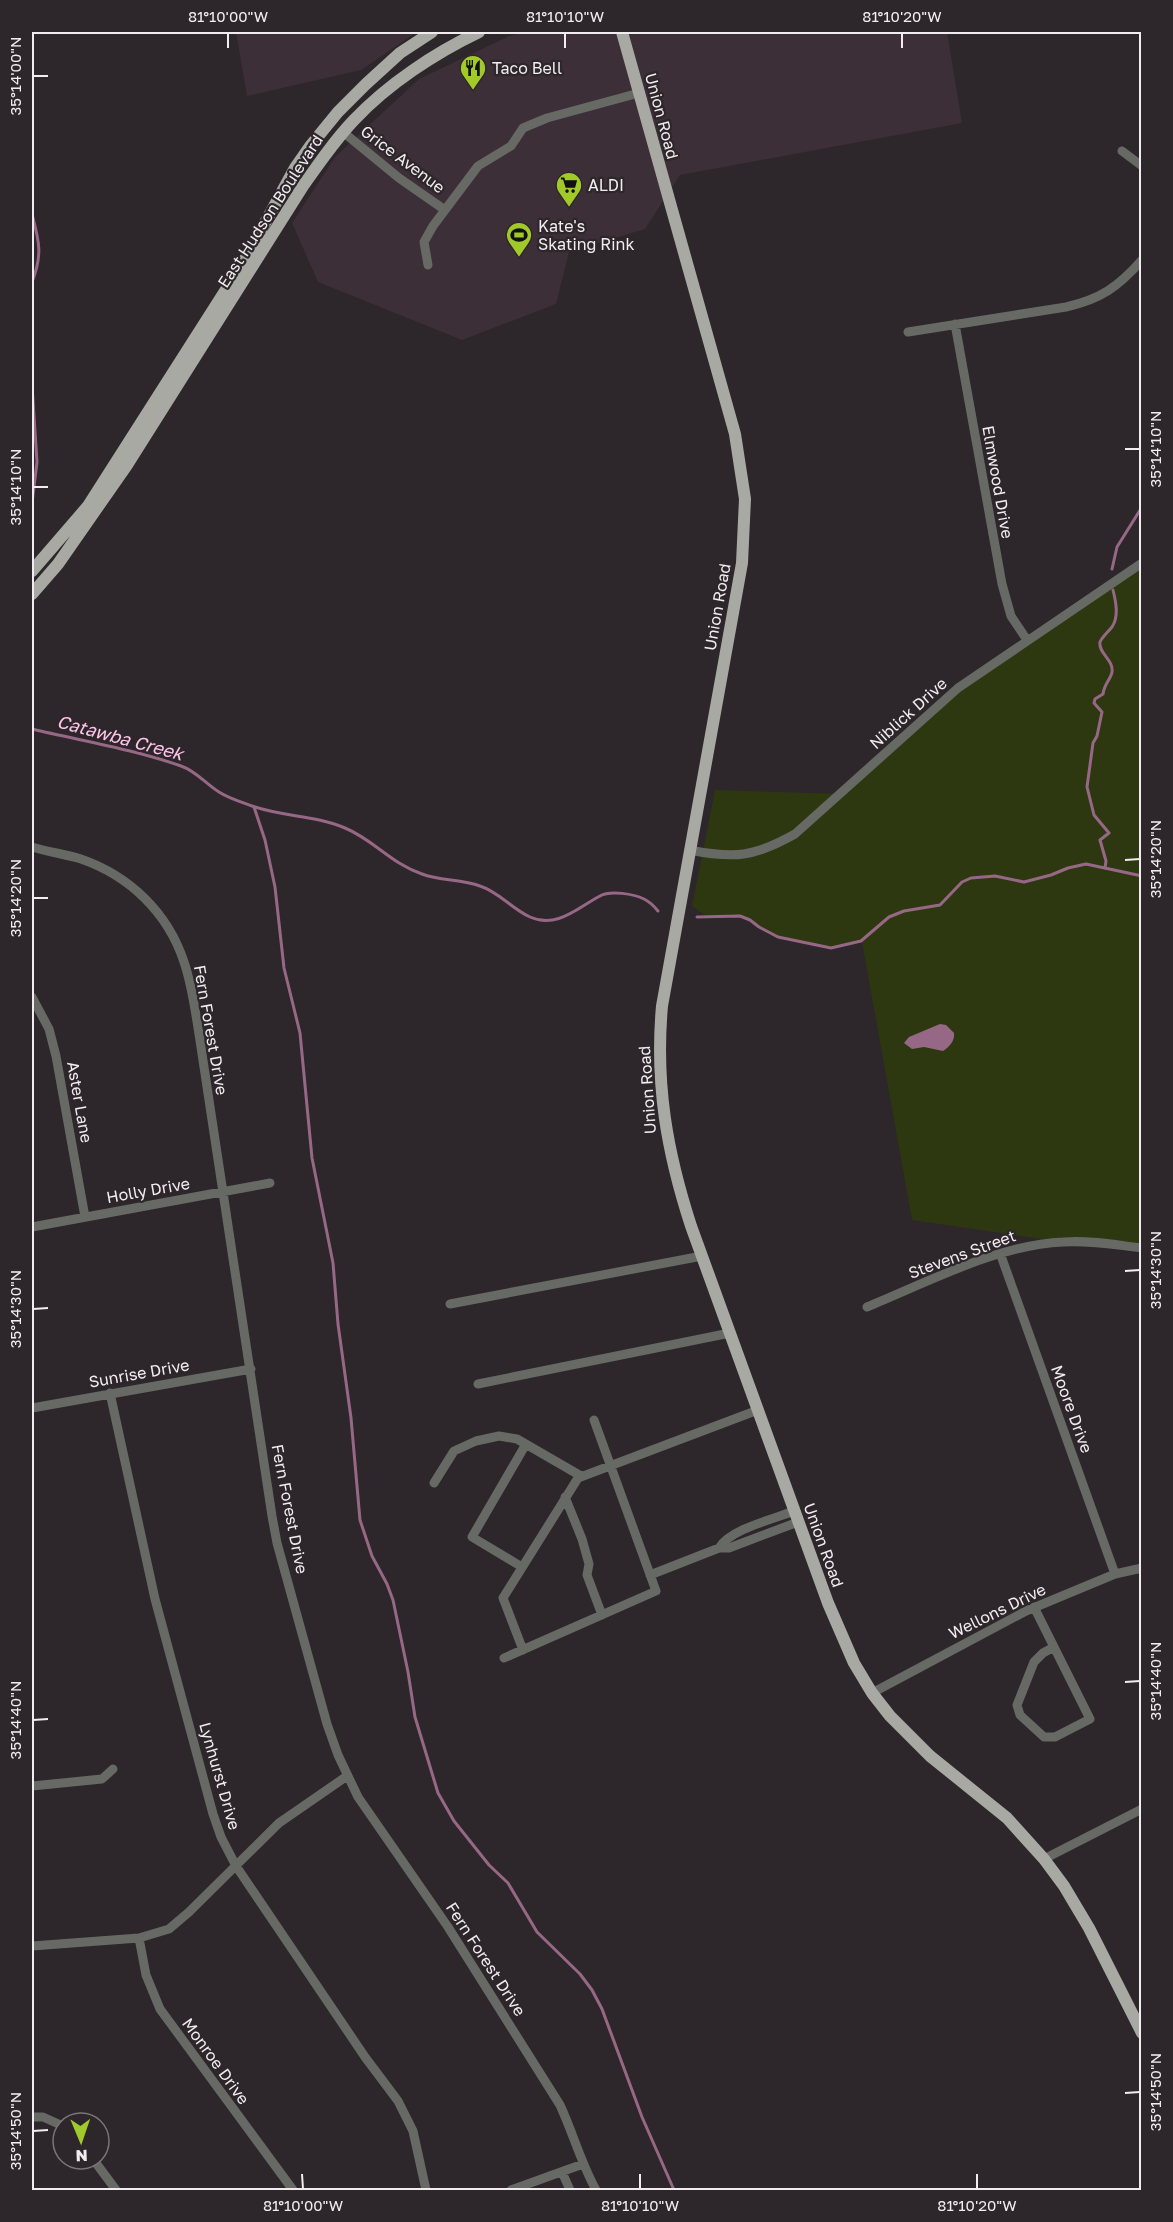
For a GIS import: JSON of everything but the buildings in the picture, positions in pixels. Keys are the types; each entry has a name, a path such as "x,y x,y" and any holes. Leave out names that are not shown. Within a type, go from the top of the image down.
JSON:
{"main road":[{"name":"East Hudson Boulevard","path":"32,571 88,506 130,451 243,263 310,145 366,84 400,53 432,32"},
{"name":"East Hudson Boulevard","path":"32,594 58,564 303,186 343,132 371,103 410,73 479,32"},
{"name":"Union Road","path":"622,32 735,434 745,499 742,563 662,1006 660,1070 663,1116 669,1151 683,1202 796,1516 840,1633 872,1693 913,1740 1007,1818 1044,1858 1081,1913 1142,2033"}],"street":[{"path":"428,265 425,238 478,166 511,146 523,128 547,118 639,93"},
{"name":"Grice Avenue","path":"343,132 399,178 445,210"},
{"path":"1122,150 1142,166"},
{"path":"908,332 1065,307 1088,301 1111,290 1142,260"},
{"name":"Elmwood Drive","path":"955,324 1002,584 1011,616 1027,640"},
{"name":"Niblick Drive","path":"689,850 733,856 772,847 795,834 958,688 1142,563"},
{"name":"Fern Forest Drive","path":"32,848 78,858 117,876 150,903 174,938 189,978 278,1543 327,1724 347,1776 372,1818 447,1927 549,2086 571,2128 583,2164 596,2190"},
{"name":"Aster Lane","path":"32,997 49,1029 56,1056 85,1217"},
{"name":"Holly Drive","path":"32,1227 270,1183"},
{"name":"Stevens Street","path":"867,1307 1000,1253 1026,1246 1088,1241 1142,1248"},
{"name":"Moore Drive","path":"1000,1253 1115,1574"},
{"path":"450,1304 702,1256"},
{"path":"478,1384 730,1333"},
{"name":"Sunrise Drive","path":"32,1408 251,1369"},
{"name":"Lynhurst Drive","path":"110,1393 141,1541 213,1814 236,1866 365,2057 398,2101 413,2131 426,2190"},
{"path":"523,1650 503,1598 578,1478 758,1410"},
{"path":"504,1658 656,1591 594,1420"},
{"path":"434,1483 454,1451 469,1444 499,1436 517,1439 581,1476"},
{"path":"522,1567 472,1537 526,1444"},
{"path":"565,1497 582,1539 589,1563 587,1575 602,1615"},
{"path":"650,1575 719,1548 723,1540 735,1534 796,1516"},
{"name":"Wellons Drive","path":"872,1693 1034,1607 1115,1574 1142,1568"},
{"path":"1034,1607 1054,1647 1090,1719 1055,1737 1044,1737 1020,1715 1017,1706 1034,1662 1054,1647"},
{"path":"32,1786 102,1779 112,1769"},
{"path":"32,1946 139,1938 163,1932 178,1922 279,1823 347,1776"},
{"path":"1044,1858 1142,1809"},
{"name":"Monroe Drive","path":"139,1938 146,1975 160,2010 293,2190"},
{"path":"32,2116 51,2121"},
{"path":"512,2190 583,2164"},
{"path":"102,2171 116,2190"},
{"path":"562,2172 570,2190"}],"shaded area":[{"path":"236,32 417,32 361,70 247,96"},
{"path":"527,32 947,32 962,123 680,175 645,229 569,252 556,304 462,340 318,282 292,223 335,157 419,79 509,36"},
{"path":"940,1024 946,1025 954,1033 951,1044 943,1051 924,1047 912,1049 904,1043 909,1037"}],"green space":[{"path":"1141,568 1141,1244 1071,1237 1042,1239 912,1220 862,942 831,948 820,947 778,937 740,916 709,918 692,906 715,790 845,794 960,690"}],"waterway":[{"path":"32,214 39,248 38,263 32,282"},
{"path":"32,385 37,462 32,503"},
{"path":"1112,569 1117,547 1142,507"},
{"path":"1105,868 1106,861 1100,840 1109,833 1094,815 1087,787 1093,743 1097,736 1102,712 1094,703 1095,699 1103,694 1112,672 1111,664 1101,650 1100,642 1116,619 1113,590"},
{"name":"Catawba Creek","path":"32,729 126,750 181,766 230,798 263,810 322,821 345,828 411,869 429,876 480,886 493,892 523,914 540,920 566,916 600,896 610,893 640,897 658,911"},
{"path":"254,807 265,840 275,887 284,968 300,1033 312,1158 333,1263 360,1520 372,1556 393,1600 415,1717 438,1793 454,1821 489,1865 508,1883 537,1932 580,1974 592,1990 602,2009 642,2117 674,2190"},
{"name":"Catawba Creek","path":"697,917 740,916 778,937 831,948 861,941 889,917 904,911 940,905 962,882 971,878 995,876 1024,882 1086,864 1142,876"}],"place":[{"name":"Taco Bell","path":"473,91"},
{"name":"ALDI","path":"569,208"},
{"name":"Kate's Skating Rink","path":"519,258"}]}
